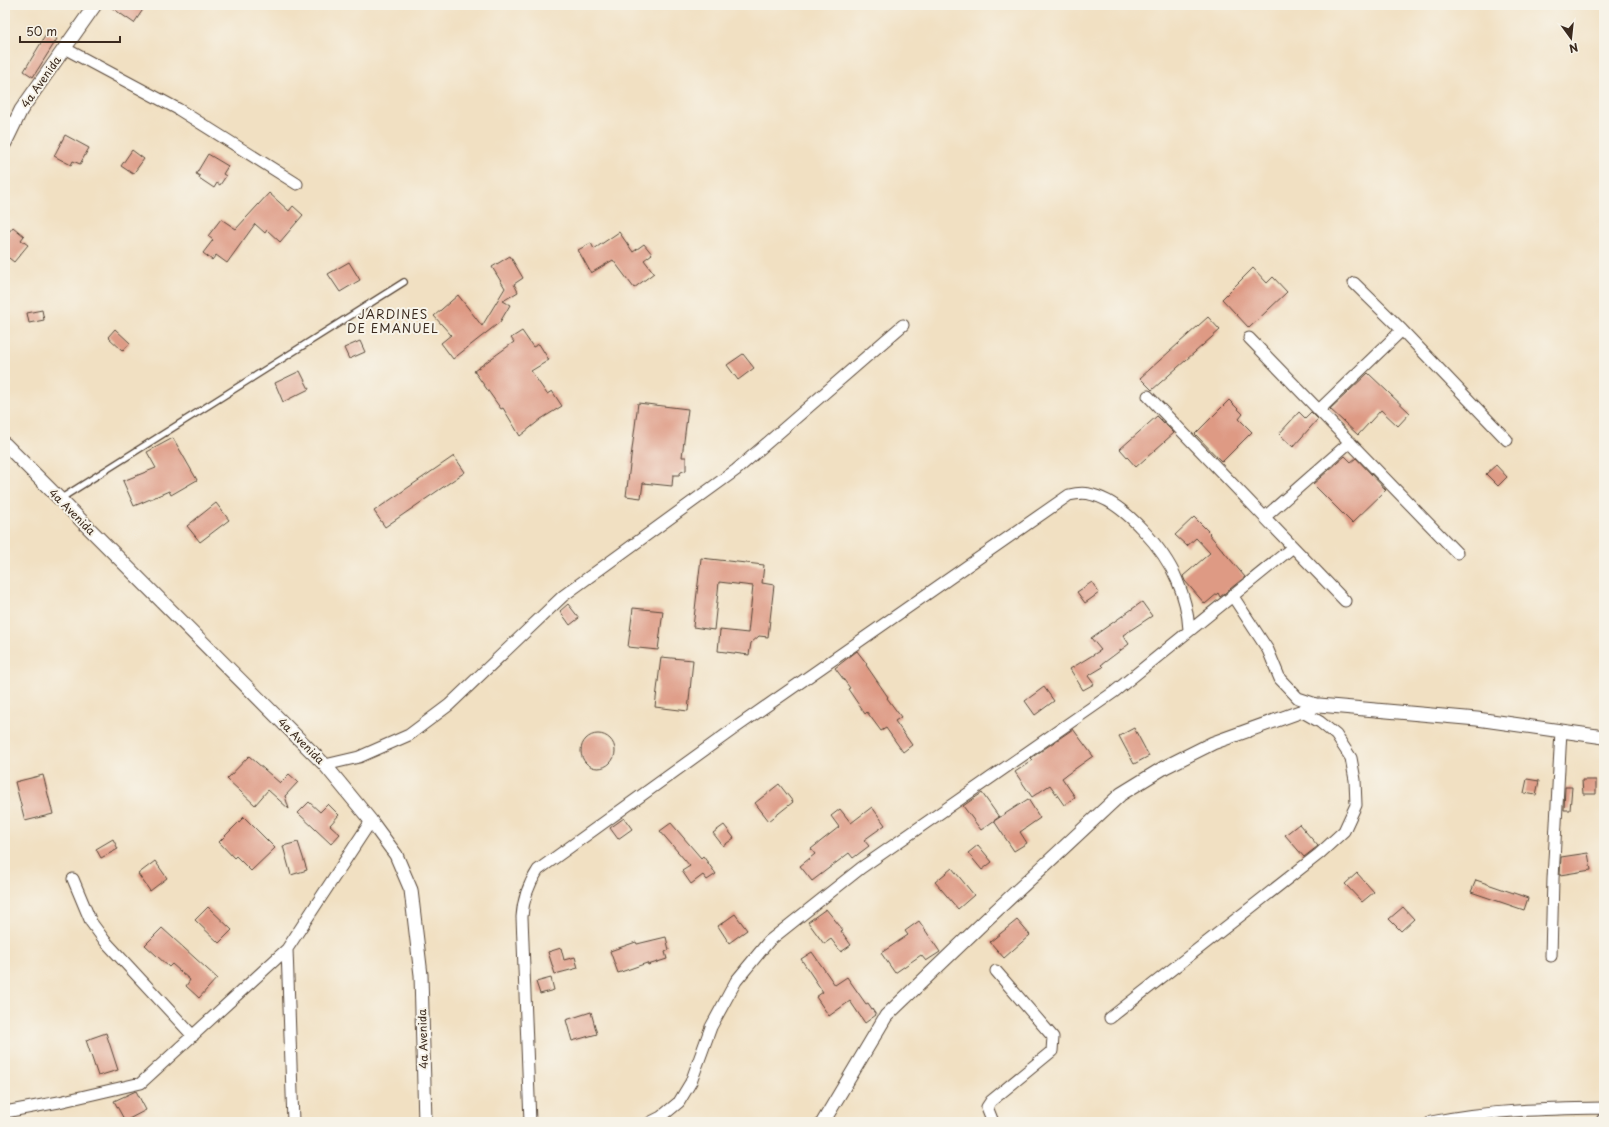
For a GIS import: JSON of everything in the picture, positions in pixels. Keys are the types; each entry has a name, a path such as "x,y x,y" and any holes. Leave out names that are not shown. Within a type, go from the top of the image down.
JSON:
{"street":[{"name":"4a Avenida","path":"5,143 21,110 95,5"},
{"path":"64,48 178,109 297,184"},
{"path":"1354,283 1402,330 1507,440"},
{"path":"325,765 359,758 409,735 449,705 563,596 736,470 903,325"},
{"path":"1319,410 1402,330"},
{"path":"1249,338 1457,553"},
{"path":"1148,396 1345,601"},
{"path":"1265,518 1350,442"},
{"name":"4a Avenida","path":"5,444 59,500 325,765 371,821 396,855 411,890 421,975 425,1122"},
{"path":"530,1122 522,917 525,895 538,870 735,728 1069,495 1086,493 1100,497 1120,510 1147,533 1168,562 1177,578 1184,596 1188,613 1189,630"},
{"path":"651,1122 679,1102 691,1082 711,1027 736,981 769,941 861,868 1114,692 1293,546"},
{"path":"1232,595 1268,650 1280,679 1298,698 1319,705 1477,719 1604,737"},
{"path":"823,1122 886,1016 1121,794 1165,767 1212,743 1319,705"},
{"path":"1110,1018 1319,854 1344,831 1356,805 1355,780 1351,758 1336,735 1320,722 1301,711"},
{"path":"1551,956 1553,879 1561,731"},
{"path":"5,1112 59,1102 141,1083 287,949 371,821"},
{"path":"73,879 91,922 105,941 193,1036"},
{"path":"287,949 292,1122"},
{"path":"993,1122 987,1107 991,1101 1052,1051 1053,1045 1053,1037 996,971"},
{"path":"1431,1122 1466,1115 1526,1109 1604,1108"},
{"path":"1601,1122 1604,1118"}],"lane":[{"path":"59,500 404,282"}],"building":[{"path":"108,5 146,5 134,23"},
{"path":"47,33 57,39 33,77 24,71"},
{"path":"65,135 89,148 80,164 73,161 71,165 54,156"},
{"path":"132,150 144,159 133,174 121,166"},
{"path":"208,154 228,166 223,174 226,176 220,185 217,183 214,188 199,178 200,176 196,174"},
{"path":"269,193 289,211 293,206 303,215 280,242 267,230 265,233 255,224 227,263 216,255 212,260 203,253 213,240 208,236 221,219 236,229"},
{"path":"13,227 24,236 21,240 28,245 14,262 5,255 5,237"},
{"path":"619,232 633,252 644,244 652,254 644,260 654,273 634,288 613,260 591,273 578,250 591,243 594,249"},
{"path":"510,256 523,278 514,284 518,292 503,301 510,305 500,322 453,359 441,343 451,335 434,316 458,295 482,326 505,288 492,267"},
{"path":"349,262 360,280 340,292 328,274"},
{"path":"1253,268 1267,283 1273,277 1287,292 1249,328 1222,299"},
{"path":"42,310 44,320 29,323 27,313"},
{"path":"1208,317 1220,330 1152,390 1140,378"},
{"path":"115,329 130,343 123,351 108,337"},
{"path":"522,331 533,347 539,344 549,360 531,371 547,394 552,391 562,406 541,419 520,436 503,408 501,409 474,371 514,342 511,338"},
{"path":"360,341 365,352 349,359 344,348"},
{"path":"743,354 754,368 738,380 727,365"},
{"path":"300,371 309,389 283,402 275,383"},
{"path":"1368,373 1410,413 1398,426 1381,410 1358,435 1330,409"},
{"path":"1229,400 1243,414 1239,419 1252,432 1222,462 1195,434"},
{"path":"638,403 688,409 682,457 686,457 686,470 681,472 679,475 673,475 672,486 643,483 641,498 626,496"},
{"path":"1299,412 1305,418 1311,412 1318,419 1293,447 1279,434"},
{"path":"1157,416 1174,433 1136,467 1120,449"},
{"path":"173,438 197,480 171,495 169,491 134,506 123,481 156,468 147,452"},
{"path":"454,456 465,472 385,527 374,511"},
{"path":"1345,456 1351,462 1356,458 1386,490 1352,523 1313,484"},
{"path":"1496,465 1507,477 1498,486 1486,474"},
{"path":"216,503 229,520 200,542 187,526"},
{"path":"1194,517 1210,533 1209,534 1245,577 1220,597 1218,593 1205,604 1185,581 1183,576 1210,553 1196,538 1187,546 1175,535"},
{"path":"701,558 764,565 762,583 774,585 768,637 759,636 751,643 749,655 718,651 720,630 748,633 753,586 719,582 714,630 693,627"},
{"path":"1092,582 1099,593 1085,603 1077,592"},
{"path":"1142,602 1152,616 1123,635 1129,644 1101,665 1103,667 1088,676 1094,684 1083,690 1070,669 1101,650 1091,638"},
{"path":"568,604 579,618 570,625 560,611"},
{"path":"633,608 663,611 658,650 628,647"},
{"path":"857,651 901,717 895,721 912,745 903,752 886,728 881,731 867,712 865,714 848,689 850,688 835,668"},
{"path":"661,657 693,660 688,711 655,707"},
{"path":"1044,687 1054,701 1035,715 1025,701"},
{"path":"1134,728 1149,756 1134,764 1119,736"},
{"path":"1073,729 1093,756 1062,778 1075,797 1064,805 1050,785 1032,797 1015,772 1033,760 1031,758"},
{"path":"595,734 601,734 605,735 612,741 615,751 614,758 608,765 601,768 595,768 591,767 584,761 581,754 581,748 582,744 588,737"},
{"path":"249,756 280,783 289,774 298,782 285,796 289,809 268,790 255,805 227,779"},
{"path":"43,775 53,814 25,821 15,782"},
{"path":"1527,779 1539,781 1536,795 1524,793"},
{"path":"1582,780 1596,780 1596,794 1583,794"},
{"path":"779,784 793,802 769,821 755,803"},
{"path":"1565,787 1572,787 1570,810 1564,810"},
{"path":"982,793 999,817 981,830 963,806"},
{"path":"1028,799 1040,818 1020,832 1027,843 1014,851 994,821"},
{"path":"309,802 320,812 328,804 339,815 330,825 340,834 331,844 298,813"},
{"path":"872,807 885,825 864,840 869,846 853,858 849,853 812,881 800,866 815,854 811,849 839,827 831,816 840,809 851,823"},
{"path":"244,817 275,848 251,871 236,856 234,858 219,842"},
{"path":"624,818 632,829 618,839 610,828"},
{"path":"671,823 701,858 703,856 716,874 707,880 703,875 691,884 682,871 690,866 660,831"},
{"path":"1299,824 1318,846 1304,857 1285,835"},
{"path":"724,825 734,838 723,846 713,833"},
{"path":"113,839 118,849 101,858 96,849"},
{"path":"298,842 307,870 291,875 283,846"},
{"path":"978,845 992,862 982,870 968,853"},
{"path":"1588,853 1591,870 1560,875 1561,857"},
{"path":"155,861 167,878 150,891 138,874"},
{"path":"952,868 974,895 958,909 935,882"},
{"path":"1357,873 1374,892 1362,902 1345,884"},
{"path":"1476,880 1528,898 1524,910 1471,892"},
{"path":"208,907 232,930 219,943 195,920"},
{"path":"1403,907 1414,919 1401,931 1389,919"},
{"path":"826,909 843,930 841,931 851,945 841,952 831,939 824,944 808,922"},
{"path":"735,914 747,930 729,943 718,926"},
{"path":"1017,920 1030,935 1004,958 990,942"},
{"path":"919,921 940,952 926,961 921,955 895,973 881,953 908,935 905,931"},
{"path":"162,928 217,978 199,998 186,986 190,980 172,964 169,967 145,945"},
{"path":"666,937 669,950 665,952 667,959 648,965 647,963 618,973 610,951 636,942 637,944"},
{"path":"561,948 564,960 575,957 578,968 555,974 548,952"},
{"path":"812,952 835,985 847,977 866,1004 868,1003 876,1015 865,1023 850,1001 829,1016 816,997 823,992 801,959"},
{"path":"551,978 554,990 540,994 536,982"},
{"path":"591,1012 597,1034 572,1041 566,1020"},
{"path":"106,1033 118,1070 98,1076 86,1040"},
{"path":"136,1091 146,1110 125,1121 114,1101"}],"district":[{"name":"JARDINES DE EMANUEL","path":"393,322"}]}
